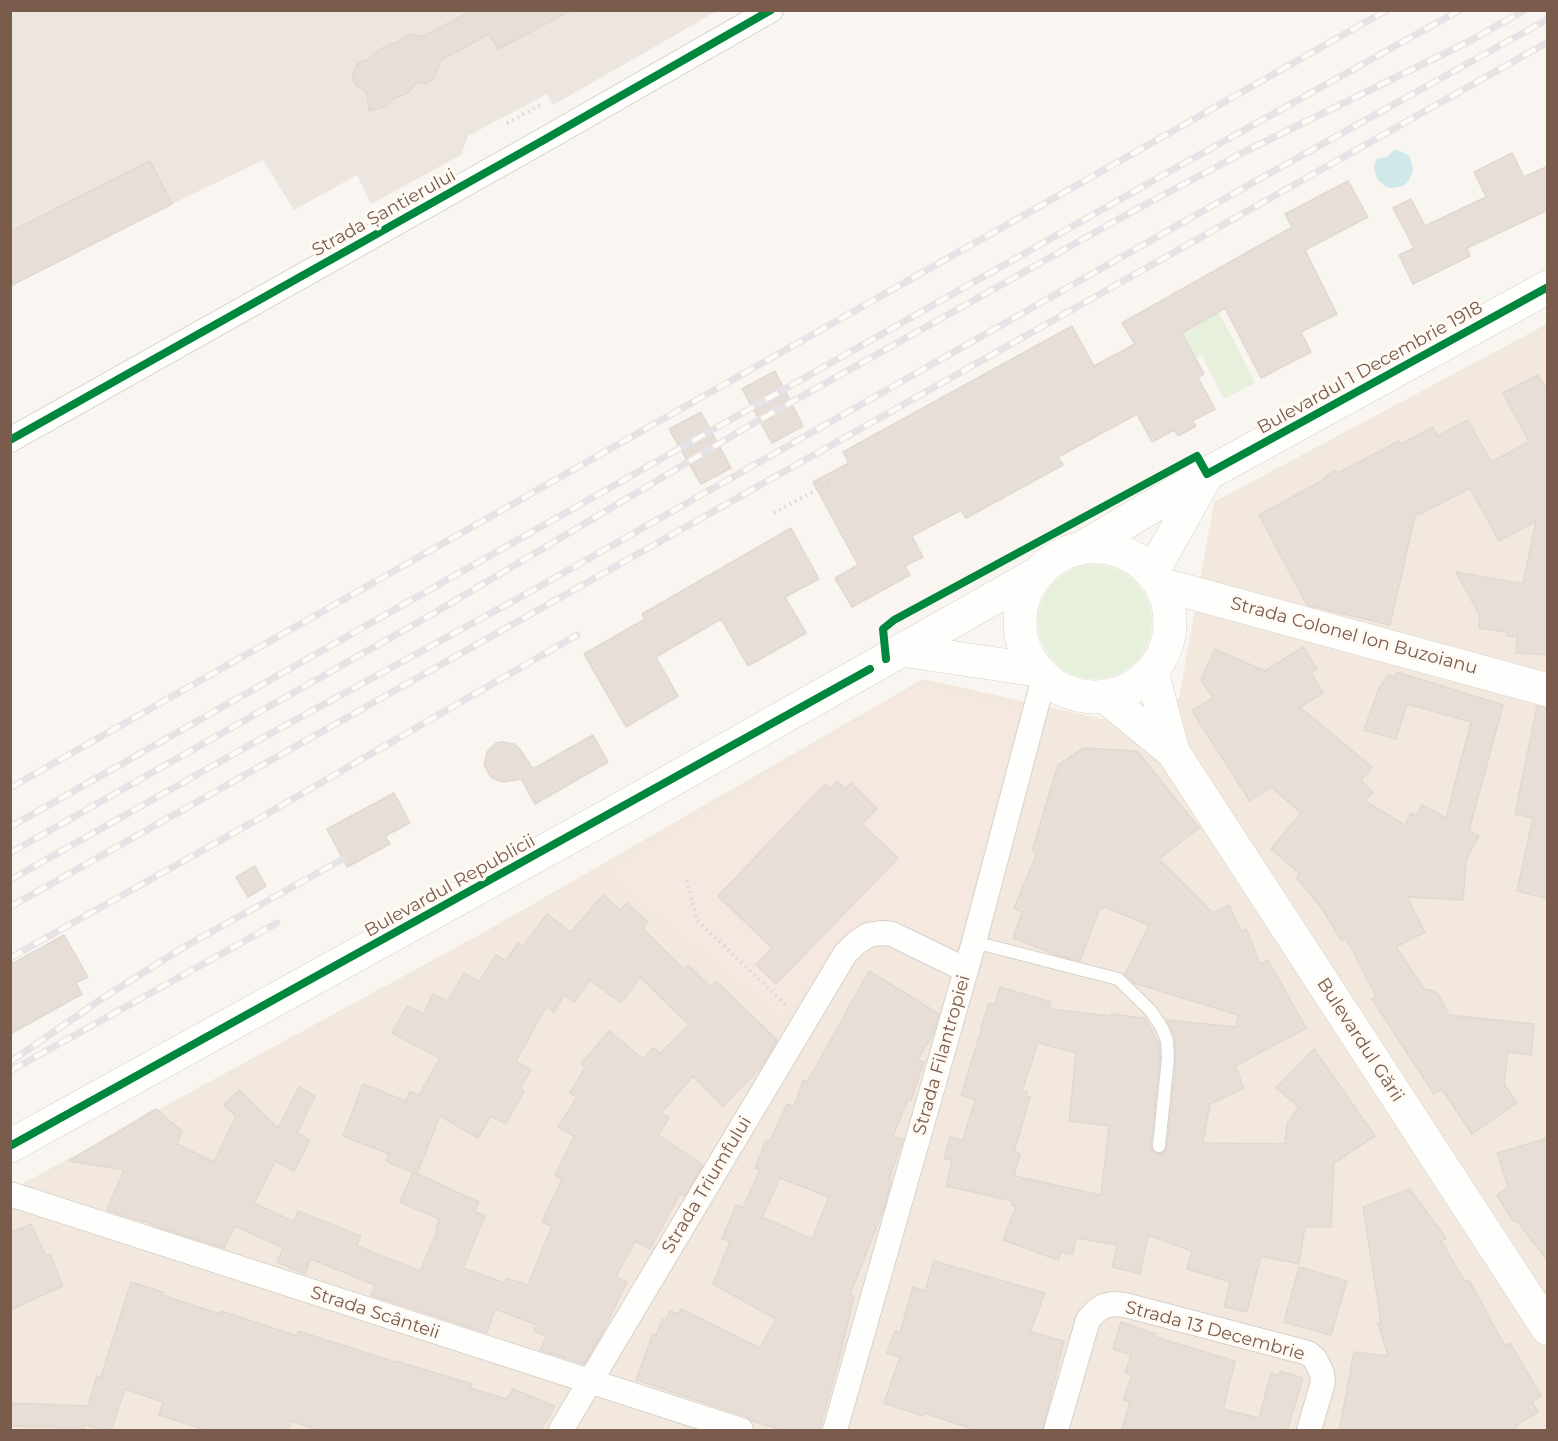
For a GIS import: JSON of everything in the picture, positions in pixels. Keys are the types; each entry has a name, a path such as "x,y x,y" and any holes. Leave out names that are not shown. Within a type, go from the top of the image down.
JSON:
{"main road":[{"name":"Bulevardul 1 Decembrie 1918","path":"1080,549 1207,474 1548,287"},
{"path":"1156,579 1207,474"},
{"path":"1100,547 1120,551 1137,560 1156,579 1168,602 1169,639 1152,672 1138,684 1106,697 1083,696 1062,690 1040,674 1024,646 1020,620 1026,594 1040,572 1058,557 1080,549 1100,547"},
{"name":"Bulevardul Republicii","path":"10,1146 626,806 1040,572"},
{"name":"Strada Colonel Ion Buzoianu","path":"1156,579 1548,690"},
{"path":"902,650 1040,674"},
{"name":"Bulevardul Gării","path":"1152,672 1173,752"},
{"name":"Bulevardul Gării","path":"1106,697 1173,752 1548,1329"}],"street":[{"name":"Strada Șantierului","path":"10,440 771,10"},
{"name":"Strada Filantropiei","path":"835,1431 974,942 1040,674"},
{"name":"Strada Triumfului","path":"561,1431 840,960 856,943 868,935 881,933 892,934 966,970"},
{"name":"Strada Scânteii","path":"10,1194 741,1431"},
{"name":"Strada 13 Decembrie","path":"1056,1431 1088,1320 1096,1311 1113,1304 1125,1305 1308,1353 1315,1359 1322,1373 1323,1382 1309,1431"}],"lane":[{"path":"974,942 1118,979 1151,1011 1167,1041 1168,1058 1160,1146"}],"path":[{"path":"507,123 544,102"},
{"path":"774,513 832,481"},
{"path":"687,880 697,920 803,1022"}],"shaded area":[{"path":"11,11 717,11 553,105 547,94 468,136 461,155 371,204 357,175 294,210 263,160 11,286"},
{"path":"1547,324 1547,1430 11,1430 11,1190 488,930 923,679 1134,726 1179,699 1214,502"},
{"path":"920,685 1020,709 957,947 867,917 783,1017 606,872"}],"green space":[{"path":"1219,312 1255,383 1224,399 1202,355 1194,358 1181,333"},
{"path":"1095,565 1117,569 1135,582 1148,600 1152,622 1148,644 1135,662 1117,675 1095,679 1073,675 1055,662 1042,644 1038,622 1042,600 1055,582 1073,569"}],"water":[{"path":"1395,149 1408,155 1413,171 1408,182 1403,186 1392,188 1386,187 1377,179 1374,168 1376,159 1387,157"}],"building":[{"path":"473,10 572,10 498,49 489,34 441,60 433,79 426,83 416,83 408,93 394,98 386,106 369,111 367,92 356,85 352,78 358,63 369,59 382,48 408,35 424,36"},
{"path":"1512,153 1524,177 1548,166 1548,210 1467,248 1470,256 1413,284 1399,255 1414,248 1393,208 1411,199 1425,226 1486,197 1474,172"},
{"path":"150,161 172,204 10,286 10,232"},
{"path":"1348,181 1368,217 1305,250 1337,314 1301,332 1311,352 1261,378 1225,308 1182,333 1204,374 1198,378 1215,409 1192,421 1196,426 1178,436 1174,430 1152,442 1137,414 1058,457 1063,465 966,518 961,510 912,536 923,557 905,566 910,575 852,607 835,578 858,565 813,482 849,463 843,452 1072,326 1094,366 1135,344 1122,323 1292,227 1285,214"},
{"path":"775,371 803,426 772,443 742,389"},
{"path":"1538,375 1548,392 1548,655 1516,653 1517,636 1507,636 1507,632 1479,628 1480,616 1456,572 1523,584 1536,521 1499,541 1470,488 1418,515 1416,511 1390,625 1307,605 1259,515 1318,483 1335,470 1338,473 1399,441 1401,444 1433,427 1438,436 1468,420 1491,462 1529,442 1503,393"},
{"path":"701,412 731,468 701,484 669,429"},
{"path":"791,528 819,579 785,597 806,633 748,666 721,619 656,657 678,696 626,727 584,654 645,619 642,614"},
{"path":"1303,647 1317,669 1311,673 1323,693 1300,707 1372,767 1361,781 1373,792 1365,801 1405,825 1411,813 1416,816 1422,805 1446,818 1471,722 1407,704 1396,739 1364,730 1379,688 1389,675 1395,677 1397,672 1503,705 1469,831 1479,836 1466,860 1463,900 1407,897 1425,932 1396,947 1424,989 1438,994 1449,1015 1534,1024 1531,1055 1508,1052 1504,1084 1517,1103 1472,1134 1442,1089 1434,1094 1372,999 1376,996 1346,938 1342,941 1320,906 1296,877 1300,874 1271,849 1301,813 1271,787 1250,801 1192,711 1213,698 1201,680 1215,649 1265,671"},
{"path":"1537,706 1548,708 1548,899 1517,891 1533,818 1515,814"},
{"path":"593,735 608,762 535,804 521,779 503,782 497,780 491,777 484,765 487,752 496,743 514,744 533,769"},
{"path":"1084,748 1137,751 1199,828 1159,859 1213,913 1229,905 1241,931 1246,929 1260,964 1268,960 1306,1028 1235,1066 1244,1088 1210,1104 1203,1143 1285,1144 1287,1124 1299,1107 1276,1088 1314,1049 1375,1136 1334,1163 1331,1227 1305,1227 1299,1264 1261,1256 1247,1312 1224,1307 1230,1282 1187,1269 1192,1251 1148,1235 1140,1274 1112,1267 1117,1245 1076,1238 1073,1254 1061,1252 1058,1260 1003,1240 1016,1206 1012,1205 1013,1201 946,1186 952,1160 944,1159 950,1137 963,1140 975,1100 961,1095 989,1003 995,1004 1000,987 1051,1002 1049,1009 1145,1018 1159,1043 1160,1058 1151,1145 1152,1150 1158,1154 1163,1153 1167,1147 1176,1059 1175,1038 1167,1020 1236,1027 1238,1015 1134,983 1125,974 1149,925 1104,907 1100,908 1080,961 1013,938 1022,912 1014,908 1037,853 1032,851 1058,765","holes":["1038,1043 1076,1053 1069,1121 1109,1126 1101,1195 1014,1176 1020,1154 1014,1152 1030,1097 1026,1096 1027,1092 1022,1091"]},
{"path":"837,781 845,789 851,783 877,809 862,824 898,858 776,984 756,965 772,948 718,896 825,784 830,789"},
{"path":"394,793 410,823 385,836 390,844 347,867 327,829"},
{"path":"255,866 266,886 248,897 236,877"},
{"path":"603,895 620,910 627,903 648,922 642,928 684,969 688,965 711,987 716,981 777,1040 761,1067 723,1106 693,1076 661,1113 669,1118 658,1135 703,1165 684,1196 680,1194 650,1249 635,1241 616,1277 627,1282 584,1364 540,1350 546,1336 534,1331 537,1325 495,1309 487,1333 371,1295 375,1285 311,1259 305,1274 277,1262 283,1248 235,1226 224,1248 107,1210 124,1170 69,1161 156,1109 182,1131 177,1144 214,1162 236,1116 224,1105 239,1090 278,1128 299,1087 315,1096 297,1133 310,1140 294,1171 275,1161 254,1203 294,1222 298,1211 361,1236 357,1246 420,1271 438,1229 436,1228 439,1219 400,1202 413,1172 386,1161 389,1154 343,1136 363,1084 406,1101 410,1091 419,1095 440,1058 392,1033 407,1006 423,1014 433,994 448,1001 464,973 479,982 496,955 506,961 518,943 523,947 547,914 571,932","holes":["640,977 689,1025 660,1053 653,1048 643,1059 609,1031 581,1064 585,1068 570,1093 577,1097 558,1127 574,1136 555,1176 562,1179 542,1222 552,1226 528,1285 506,1278 505,1283 463,1268 485,1216 474,1211 479,1202 417,1174 440,1116 478,1138 491,1116 506,1124 524,1091 520,1088 531,1070 516,1061 546,1007 554,1012 564,995 574,1002 590,980 621,1003"]},
{"path":"64,935 88,977 76,983 82,994 10,1034 10,965"},
{"path":"869,971 939,1014 932,1036 917,1060 924,1062 911,1100 908,1099 893,1136 903,1139 889,1180 891,1181 883,1210 850,1295 854,1296 819,1431 786,1431 636,1380 653,1334 656,1335 663,1319 666,1321 670,1311 679,1314 681,1309 760,1348 776,1319 713,1284 730,1241 722,1239 736,1205 743,1208 760,1170 755,1168 766,1140 770,1141 787,1104 794,1107 803,1080 808,1081","holes":["780,1178 829,1197 812,1239 762,1217"]},
{"path":"1548,1138 1548,1261 1517,1221 1513,1221 1497,1195 1508,1187 1497,1153"},
{"path":"1410,1189 1446,1238 1441,1241 1465,1282 1469,1280 1505,1346 1510,1343 1541,1396 1532,1402 1538,1412 1518,1424 1513,1431 1339,1431 1354,1352 1388,1356 1378,1323 1381,1322 1363,1207"},
{"path":"31,1224 45,1255 50,1254 63,1286 10,1310 10,1233"},
{"path":"934,1261 1045,1293 1030,1332 1064,1341 1042,1431 979,1431 884,1403 900,1357 887,1353 895,1331 900,1333 913,1287 925,1291"},
{"path":"1299,1267 1347,1281 1331,1335 1284,1322"},
{"path":"131,1282 214,1312 220,1313 221,1311 297,1336 298,1331 472,1384 470,1388 507,1399 513,1389 555,1406 540,1431 322,1431 291,1421 288,1431 208,1431 159,1415 163,1402 125,1389 111,1430 84,1425 84,1428 10,1426 10,1403 88,1406 97,1376 101,1377"},
{"path":"1121,1322 1156,1334 1155,1337 1235,1361 1223,1409 1259,1418 1271,1373 1279,1376 1280,1371 1303,1378 1287,1431 1121,1431 1130,1402 1123,1400 1132,1375 1125,1373 1131,1355 1113,1349"}],"railway":[{"path":"10,788 1387,10"},
{"path":"10,827 1165,174 1460,10"},
{"path":"10,853 436,612 747,427 1135,210 1248,150 1470,41 1525,10"},
{"path":"10,880 246,747 535,589 1263,177 1548,19"},
{"path":"10,907 1548,42"},
{"path":"10,958 246,826 577,635"},
{"path":"10,1062 103,998 184,947 343,859"},
{"path":"10,1071 277,923"}],"cycle path":[{"path":"10,440 771,10"},
{"path":"886,659 883,629 894,620 1197,456 1207,474 1548,287"},
{"path":"10,1146 870,669"}]}
